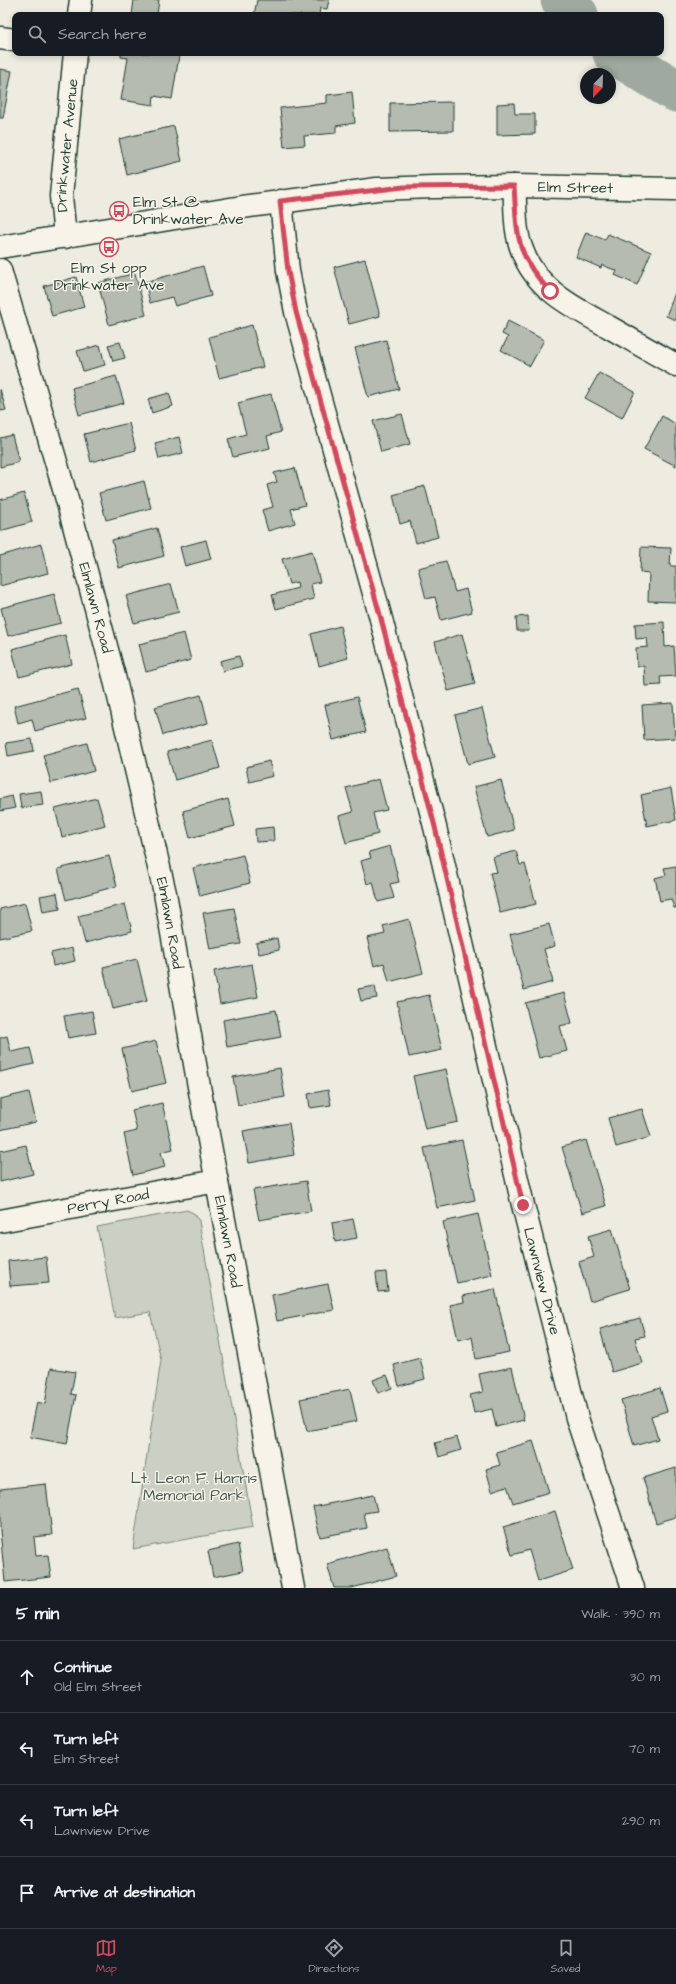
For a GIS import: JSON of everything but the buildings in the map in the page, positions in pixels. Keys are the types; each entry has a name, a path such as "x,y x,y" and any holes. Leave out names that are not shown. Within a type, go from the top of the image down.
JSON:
{"street":[{"path":"79,12 80,0"},
{"path":"0,38 12,40"},
{"name":"Drinkwater Avenue","path":"65,237 61,196 75,56"},
{"path":"514,186 519,241 527,262 550,291 576,308 676,366"},
{"name":"Elm Street","path":"0,247 280,201 404,187 514,186 676,189"},
{"name":"Lawnview Drive","path":"280,201 288,271 296,312 380,615 433,820 538,1267 583,1440 633,1588"},
{"name":"Elmlawn Road","path":"0,270 68,503 121,702 165,893 216,1181 293,1588"},
{"name":"Perry Road","path":"0,1221 216,1181"}],"green space":[{"name":"Lt. Leon F. Harris Memorial Park","path":"187,1210 195,1214 199,1221 253,1527 133,1549 161,1360 150,1312 115,1318 97,1227"}],"waterway":[{"path":"562,0 574,12"},
{"path":"619,56 676,91"}],"place":[{"name":"Elm St @ Drinkwater Ave","path":"119,211"},
{"name":"Elm St opp Drinkwater Ave","path":"109,247"}],"route":[{"path":"523,1205 435,827 380,615 296,312 288,271 280,201 404,187 514,186 517,230 522,251 533,272 550,291"}]}
